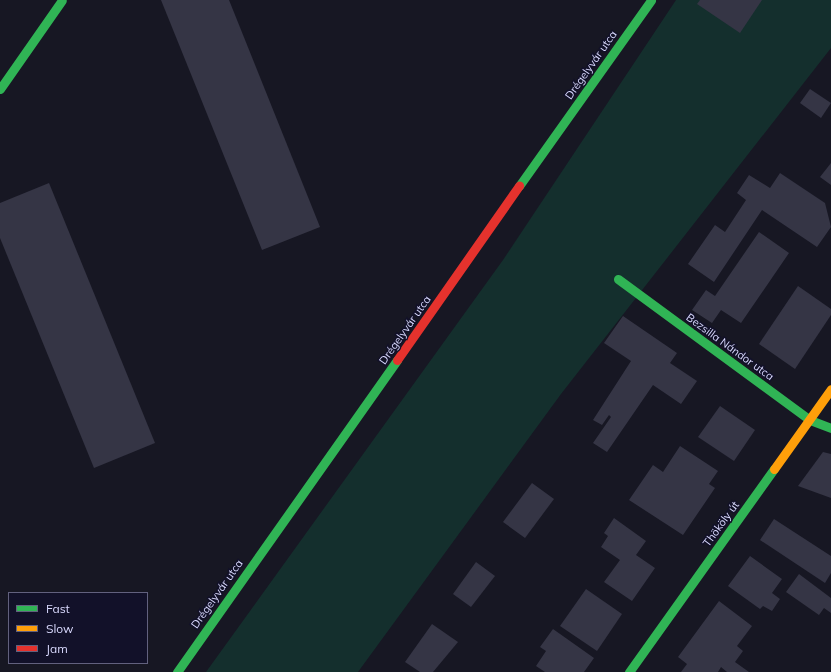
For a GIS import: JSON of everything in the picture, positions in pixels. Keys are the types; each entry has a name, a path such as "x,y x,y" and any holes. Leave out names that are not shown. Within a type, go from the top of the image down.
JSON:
{"main road":[{"path":"0,89 62,0"},
{"name":"Drégelyvár utca","path":"177,672 651,0"},
{"name":"Bezsilla Nándor utca","path":"618,279 810,420 831,428"},
{"name":"Thököly út","path":"629,672 831,389"}],"green space":[{"path":"676,0 831,0 831,48 561,394 358,672 206,672 503,260"}],"building":[{"path":"161,0 229,0 320,227 262,250"},
{"path":"700,0 762,0 740,33 697,4"},
{"path":"810,89 831,103 821,118 800,103"},
{"path":"831,163 831,185 820,177"},
{"path":"780,173 825,203 831,227 817,247 762,210 714,282 688,264 715,225 725,232 746,200 737,193 749,175 770,188"},
{"path":"49,183 155,443 94,468 0,238 0,203"},
{"path":"759,232 789,253 741,323 721,310 712,323 692,310 706,290 715,296"},
{"path":"798,286 831,309 831,315 795,369 759,344"},
{"path":"623,316 677,353 670,363 697,381 681,404 653,385 607,452 593,443 611,417 609,415 602,425 593,420 631,361 604,343"},
{"path":"720,406 755,430 734,461 698,437"},
{"path":"680,446 718,471 709,484 715,488 683,535 629,500 653,465 663,472"},
{"path":"823,452 831,454 831,498 798,486"},
{"path":"532,483 554,499 525,538 503,522"},
{"path":"614,518 646,541 636,555 655,568 632,601 604,582 620,560 601,547 608,536 604,533"},
{"path":"774,519 831,556 831,573 825,583 760,540"},
{"path":"750,556 782,579 772,593 780,599 772,611 763,606 760,609 728,586"},
{"path":"476,562 495,576 471,607 453,594"},
{"path":"799,574 831,598 831,613 824,608 819,615 786,592"},
{"path":"586,589 622,614 597,651 560,626"},
{"path":"719,601 752,626 737,646 743,651 735,662 749,672 727,672 721,667 718,672 681,672 687,664 678,657"},
{"path":"432,624 458,642 433,672 420,672 405,662"},
{"path":"553,629 594,658 584,672 545,672 536,666 546,651 540,647"}],"traffic: fast":[{"path":"0,89 62,0"},
{"path":"519,186 651,0"},
{"path":"618,279 810,420 831,428"},
{"path":"177,672 397,360"},
{"path":"629,672 774,469"}],"traffic: slow":[{"path":"774,469 831,389"}],"traffic: jam":[{"path":"397,360 519,186"}]}
